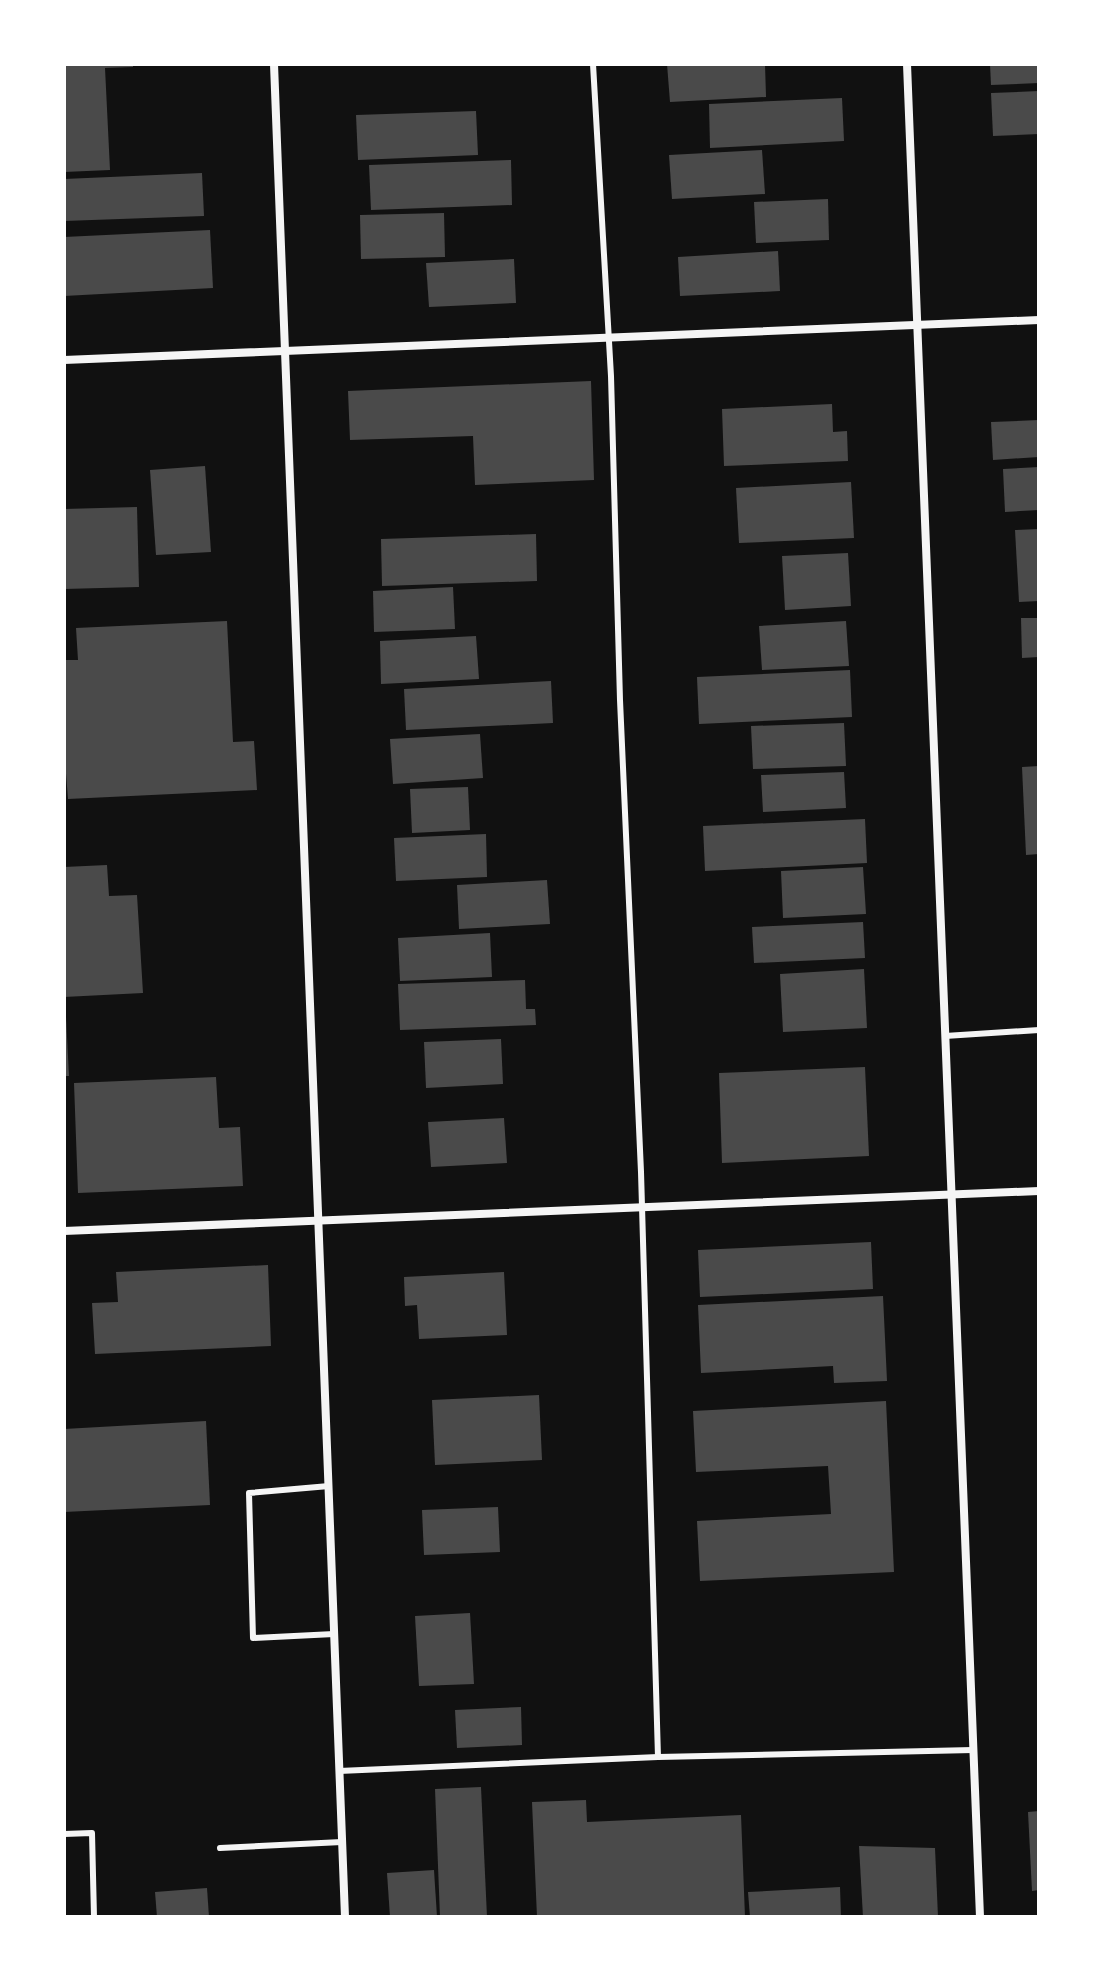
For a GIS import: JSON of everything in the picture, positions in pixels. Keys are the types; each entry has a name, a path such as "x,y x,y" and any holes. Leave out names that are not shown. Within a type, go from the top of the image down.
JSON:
{"street":[{"path":"274,64 345,1917"},
{"path":"907,64 980,1917"},
{"path":"64,360 1039,320"},
{"path":"64,1231 1039,1191"}],"lane":[{"path":"593,64 611,376 620,700 643,1207 658,1757"},
{"path":"945,1036 1039,1030"},
{"path":"329,1486 249,1493 253,1638 334,1634"},
{"path":"339,1771 658,1757 973,1750"},
{"path":"64,1834 92,1833 94,1917"},
{"path":"220,1848 342,1842"}],"building":[{"path":"64,64 133,64 133,67 105,68 110,170 64,172"},
{"path":"667,64 765,64 766,97 670,102"},
{"path":"990,64 1039,64 1039,83 991,85"},
{"path":"1039,91 1039,134 993,136 991,93"},
{"path":"842,98 844,141 710,148 709,104"},
{"path":"476,111 478,155 358,160 356,115"},
{"path":"762,150 765,194 672,199 669,155"},
{"path":"511,160 512,205 371,210 369,165"},
{"path":"202,173 204,216 64,221 64,179"},
{"path":"828,199 829,240 756,243 754,202"},
{"path":"444,213 445,257 361,259 360,215"},
{"path":"210,230 213,288 64,296 64,237"},
{"path":"778,251 780,291 680,296 678,257"},
{"path":"514,259 516,303 429,307 426,263"},
{"path":"591,381 594,480 475,485 473,436 350,440 348,391"},
{"path":"832,404 833,432 847,431 848,461 724,466 722,409"},
{"path":"1039,420 1039,457 993,460 991,422"},
{"path":"205,466 211,552 156,555 150,470"},
{"path":"1039,467 1039,510 1005,512 1003,469"},
{"path":"851,482 854,538 739,543 736,488"},
{"path":"137,507 139,587 64,589 64,509"},
{"path":"1039,529 1039,601 1019,602 1015,530"},
{"path":"536,534 537,581 382,586 381,539"},
{"path":"848,553 851,606 785,610 782,556"},
{"path":"453,587 455,629 374,632 373,591"},
{"path":"1021,618 1039,618 1039,657 1022,658"},
{"path":"227,621 233,742 254,741 257,790 68,799 64,748 64,660 78,660 76,628"},
{"path":"846,621 849,666 762,670 759,626"},
{"path":"476,636 479,679 381,684 380,641"},
{"path":"850,670 852,717 699,724 697,677"},
{"path":"551,681 553,723 406,730 404,689"},
{"path":"844,723 846,766 753,769 751,726"},
{"path":"480,734 483,778 393,784 390,739"},
{"path":"1039,766 1039,854 1026,855 1022,767"},
{"path":"844,772 846,808 763,812 761,775"},
{"path":"468,787 470,830 412,833 410,789"},
{"path":"865,819 867,863 705,871 703,826"},
{"path":"486,834 487,877 396,881 394,838"},
{"path":"107,865 109,896 137,895 143,993 64,997 64,867"},
{"path":"863,867 866,914 783,918 781,871"},
{"path":"547,880 550,924 459,929 457,885"},
{"path":"863,922 865,958 754,963 752,927"},
{"path":"490,933 492,977 400,981 398,938"},
{"path":"864,969 867,1028 783,1032 780,974"},
{"path":"525,980 526,1009 535,1009 536,1025 400,1030 398,984"},
{"path":"66,1017 69,1076 64,1076"},
{"path":"501,1039 503,1084 426,1088 424,1042"},
{"path":"865,1067 869,1156 722,1163 719,1073"},
{"path":"216,1077 219,1128 240,1127 243,1186 78,1193 74,1083"},
{"path":"504,1118 507,1163 431,1167 428,1122"},
{"path":"871,1242 873,1289 700,1297 698,1250"},
{"path":"268,1265 271,1346 95,1354 92,1303 118,1302 116,1272"},
{"path":"504,1272 507,1335 419,1339 417,1305 405,1306 404,1277"},
{"path":"883,1296 887,1381 834,1383 833,1366 701,1373 698,1305"},
{"path":"539,1395 542,1460 435,1465 432,1400"},
{"path":"886,1401 894,1572 700,1581 697,1521 831,1514 828,1466 696,1472 693,1411"},
{"path":"206,1421 210,1505 64,1512 64,1429"},
{"path":"498,1507 500,1552 424,1555 422,1510"},
{"path":"470,1613 474,1684 419,1686 415,1616"},
{"path":"521,1707 522,1745 457,1748 455,1710"},
{"path":"481,1787 487,1917 440,1917 435,1789"},
{"path":"586,1800 587,1822 741,1815 745,1917 537,1917 532,1802"},
{"path":"1039,1811 1039,1890 1032,1891 1028,1812"},
{"path":"859,1846 935,1848 938,1917 863,1917"},
{"path":"434,1870 437,1917 390,1917 387,1873"},
{"path":"840,1887 841,1917 750,1917 748,1892"},
{"path":"207,1888 209,1917 157,1917 155,1892"}]}
